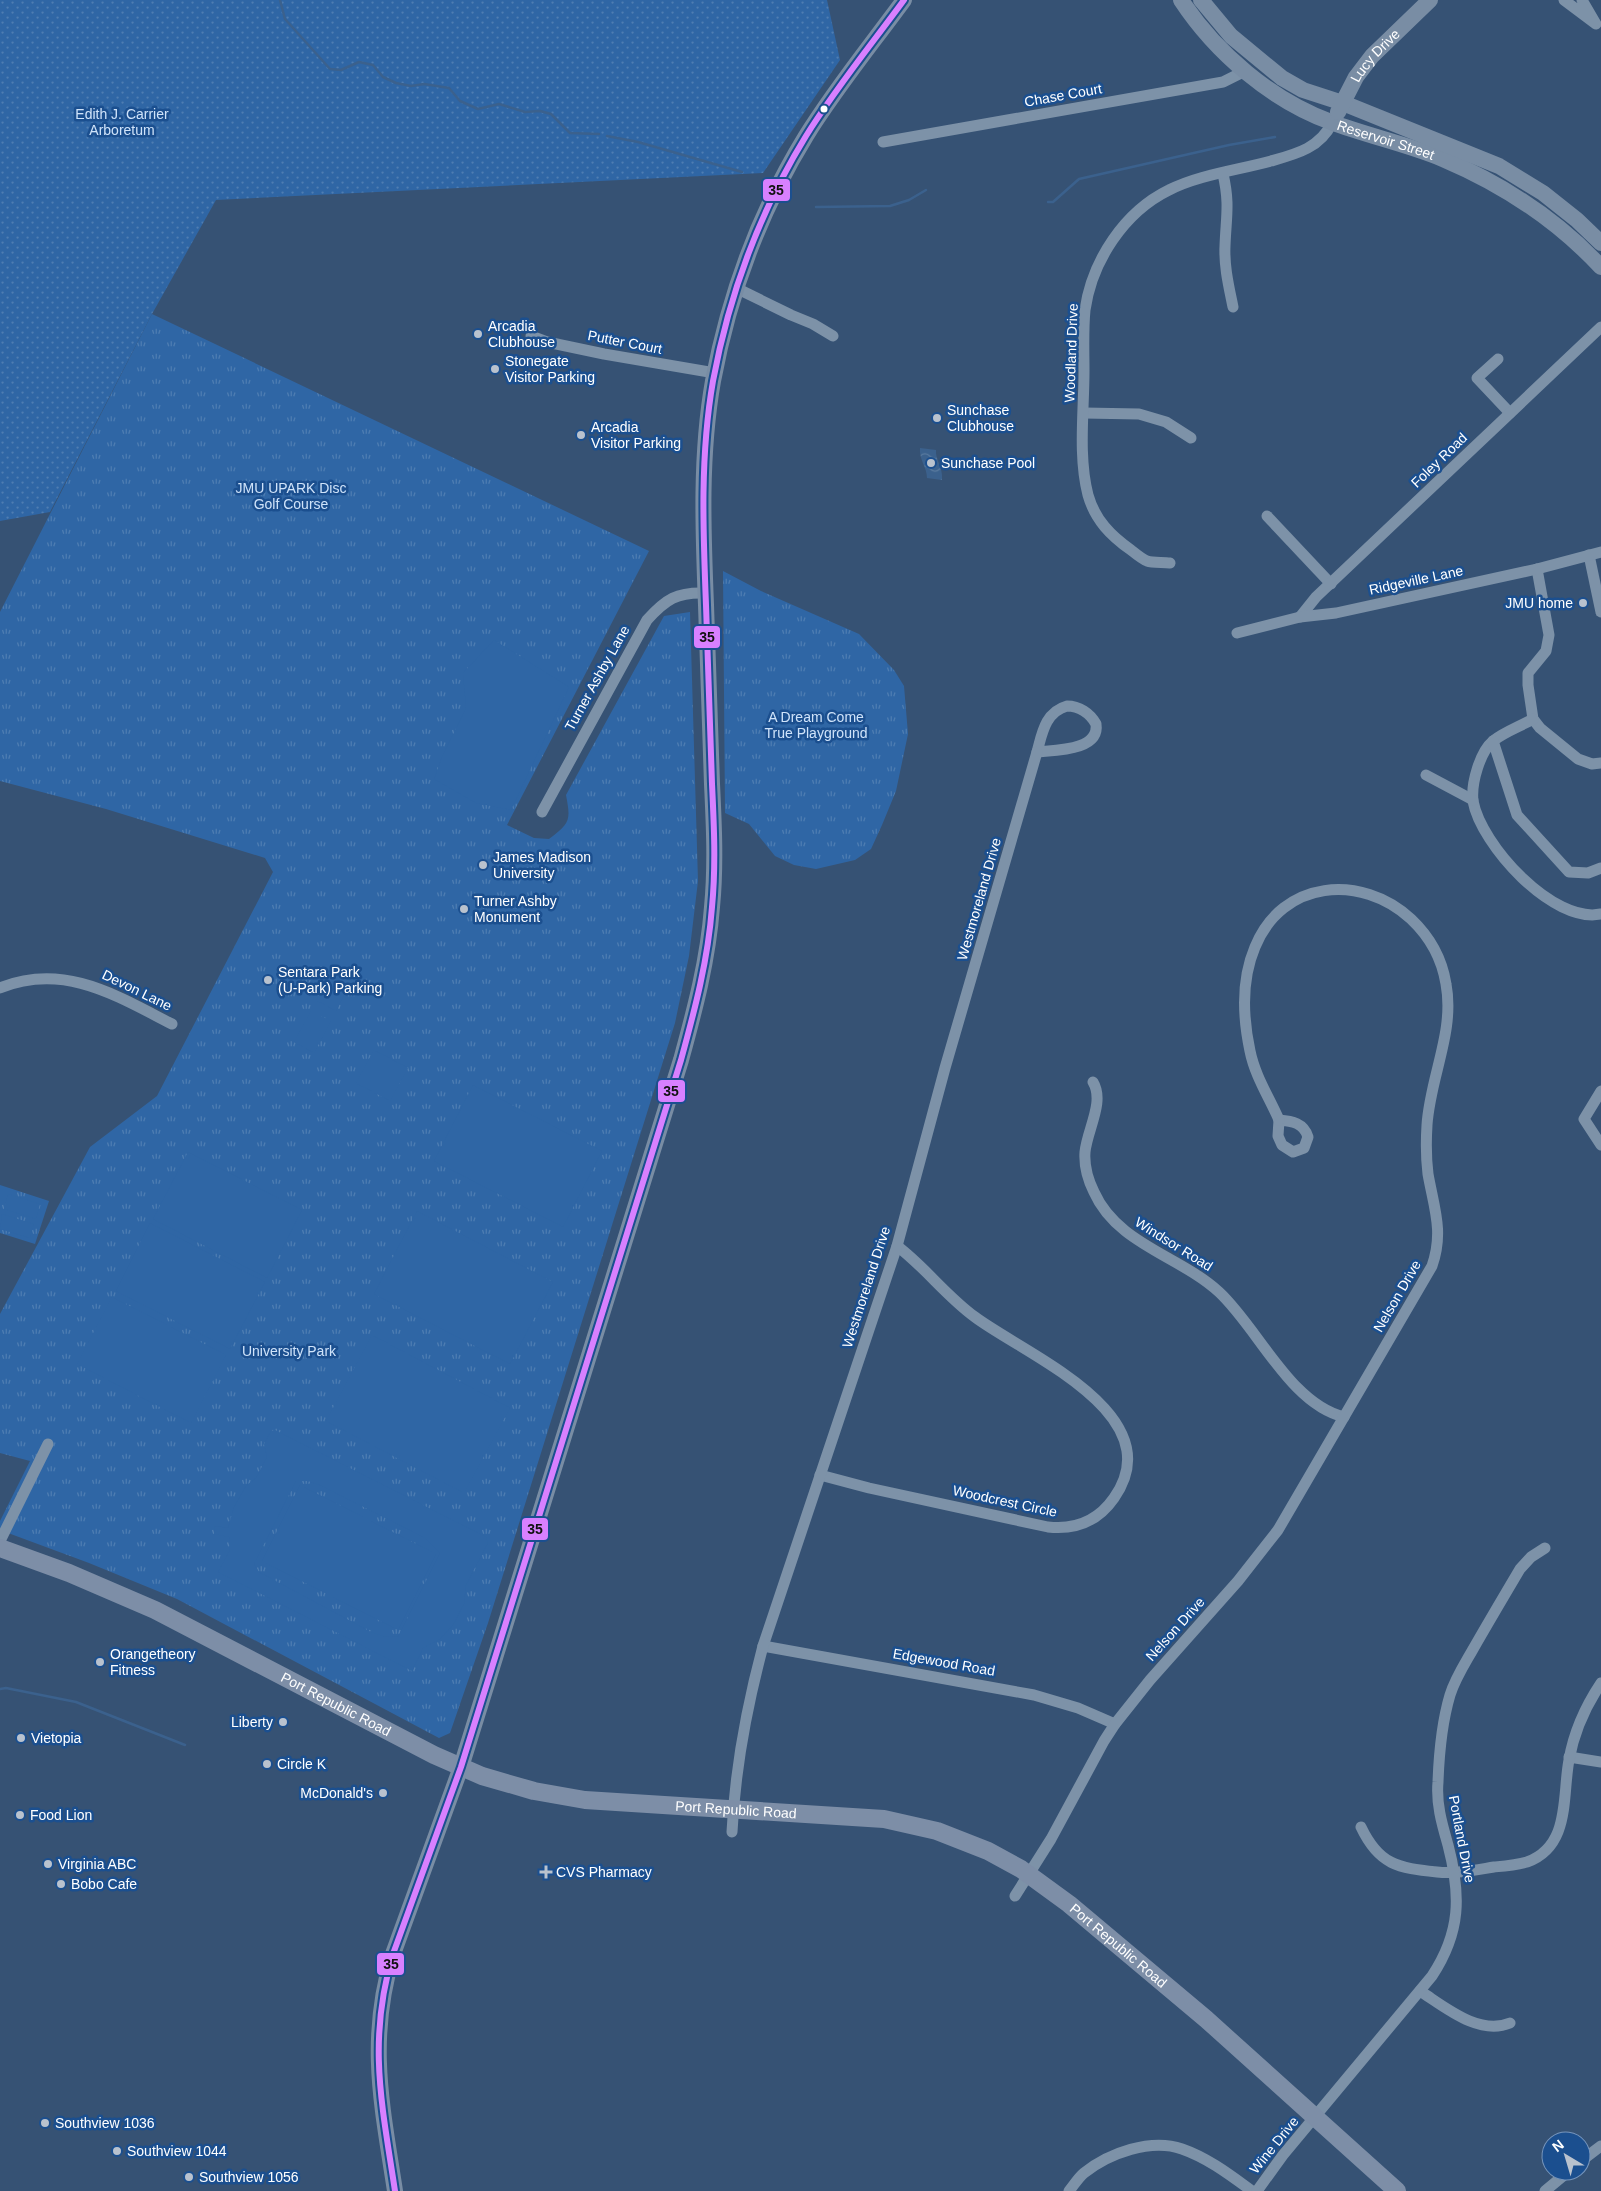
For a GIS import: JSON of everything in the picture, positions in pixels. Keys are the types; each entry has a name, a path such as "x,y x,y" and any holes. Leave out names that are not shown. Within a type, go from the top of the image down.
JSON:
{"main road":[{"path":"394,2191 378,2073 380,2013 393,1954 461,1767 681,1060 700,991 711,923 714,866 705,593 704,465 715,373 736,288 763,218 794,157 832,98 904,0"},
{"name":"Reservoir Street","path":"1181,0 1216,43 1276,95 1332,123 1378,136 1441,158 1505,189 1547,218 1577,243 1601,267"},
{"name":"Reservoir Street","path":"1201,0 1231,36 1282,78 1303,90 1343,103 1499,166 1543,193 1601,243"},
{"name":"Lucy Drive","path":"1332,123 1356,78 1372,56 1430,0"},
{"name":"Port Republic Road","path":"0,1548 85,1579 155,1610 434,1755 502,1783 562,1797 864,1817 912,1824 972,1843 1008,1861 1056,1893 1206,2019 1397,2191"}],"street":[{"path":"1564,0 1598,28"},
{"path":"1582,0 1598,28"},
{"name":"Chase Court","path":"883,142 1223,82 1246,70"},
{"name":"Woodland Drive","path":"1170,562 1147,561 1108,532 1099,521 1089,498 1084,475 1085,311 1093,279 1107,249 1133,216 1160,195 1184,184 1303,152 1322,138 1332,123"},
{"path":"1223,174 1228,206 1225,265 1233,307"},
{"path":"736,288 813,324 833,336"},
{"name":"Foley Road","path":"1300,617 1331,584 1601,327"},
{"name":"Putter Court","path":"531,336 547,342 715,373"},
{"path":"1498,358 1477,378 1510,413"},
{"path":"1084,413 1139,414 1166,422 1191,438"},
{"path":"1267,516 1331,584"},
{"name":"Ridgeville Lane","path":"1237,632 1300,617 1336,613 1537,569 1601,552"},
{"path":"1589,555 1601,612"},
{"path":"1537,569 1550,636 1546,651 1528,673 1528,685 1534,719 1540,728 1578,759 1592,764 1601,763"},
{"name":"Turner Ashby Lane","path":"542,812 647,620 662,602 685,593 705,593"},
{"name":"Westmoreland Drive","path":"732,1832 733,1809 750,1692 763,1646 897,1246 945,1068 1044,726 1059,709 1067,706 1076,707 1086,712 1095,722 1097,729 1095,735 1084,744 1037,752"},
{"path":"1534,719 1493,741 1477,764 1473,800 1485,831 1511,866 1539,893 1564,909 1591,916 1601,914"},
{"path":"1493,741 1517,815 1569,872 1588,874 1601,868"},
{"path":"1426,775 1473,800"},
{"name":"Nelson Drive","path":"1016,1896 1030,1875 1115,1724 1150,1680 1271,1541 1430,1272 1439,1234 1428,1168 1426,1126 1432,1089 1446,1032 1447,988 1440,962 1428,938 1412,920 1388,902 1354,890 1329,889 1313,893 1296,900 1282,910 1268,925 1258,940 1252,956 1245,987 1246,1029 1255,1072 1279,1120"},
{"name":"Devon Lane","path":"0,988 35,980 54,979 79,982 111,992 172,1024"},
{"name":"Windsor Road","path":"1093,1082 1098,1096 1087,1139 1086,1162 1089,1182 1103,1210 1124,1232 1191,1270 1214,1288 1231,1305 1298,1388 1325,1409 1344,1416"},
{"path":"1601,1091 1584,1119 1601,1145"},
{"name":"Woodcrest Circle","path":"820,1475 869,1488 1048,1527 1061,1528 1085,1523 1100,1513 1113,1500 1124,1477 1126,1449 1118,1427 1104,1408 1063,1372 971,1315 924,1268 897,1246"},
{"path":"0,1541 48,1444"},
{"name":"Portland Drive","path":"1315,2119 1420,1991 1440,1964 1452,1935 1457,1906 1454,1873 1440,1820 1437,1789 1448,1702 1458,1678 1520,1569 1531,1557 1545,1548"},
{"name":"Edgewood Road","path":"763,1646 1034,1695 1078,1708 1115,1724"},
{"path":"1361,1827 1372,1849 1392,1864 1405,1868 1454,1873 1524,1863 1536,1858 1550,1848 1561,1825 1569,1757 1582,1715 1601,1683"},
{"path":"1569,1757 1601,1762"},
{"path":"1420,1991 1476,2023 1499,2027 1510,2023"},
{"name":"Wine Drive","path":"1257,2191 1283,2155 1315,2119"},
{"path":"1069,2191 1083,2174 1118,2154 1135,2149 1167,2146 1182,2149 1203,2159 1252,2191"},
{"path":"1546,2191 1558,2181"}],"green space":[{"name":"Edith J. Carrier Arboretum","path":"0,0 827,0 840,60 763,173 216,200 152,314 50,512 0,521"},
{"name":"University Park","path":"152,314 649,551 507,825 534,838 549,839 565,825 568,816 566,795 664,616 690,612 698,881 689,956 675,1023 488,1623 450,1733 439,1738 177,1599 89,1563 0,1530 0,1521 30,1461 0,1453 0,1314 90,1147 157,1096 273,872 265,858 106,809 0,781 0,612"},
{"name":"A Dream Come True Playground","path":"723,571 761,591 859,634 894,670 904,686 908,734 896,791 871,849 855,860 816,869 794,865 775,856 749,824 725,813"},
{"path":"494,640 569,687 511,810 476,803 434,779 442,757 466,708 463,673"},
{"path":"333,969 352,979 336,1011 316,1000"},
{"path":"311,1011 331,1021 314,1053 294,1042"},
{"path":"374,1050 408,1068 390,1101 356,1083"},
{"path":"473,1085 602,1151 563,1227 434,1161"},
{"path":"188,1152 302,1210 267,1278 153,1219"},
{"path":"0,1185 49,1201 35,1244 0,1233"},
{"path":"8,1194 40,1204 36,1219 4,1209"},
{"path":"417,1211 553,1282 510,1364 374,1294"},
{"path":"2,1214 34,1224 30,1238 0,1229"},
{"path":"150,1223 265,1282 230,1349 116,1291"},
{"path":"112,1297 226,1355 191,1423 77,1364"},
{"path":"372,1335 510,1408 464,1493 326,1421"},
{"path":"275,1430 486,1537 488,1543 466,1585 464,1604 453,1625 440,1639 423,1648 412,1671 218,1572 230,1550 229,1537 214,1534 215,1526 228,1528 234,1507 246,1486 256,1478 267,1457 264,1444 271,1431","holes":["296,1481 308,1481 322,1486 425,1538 440,1553 398,1637 383,1636 371,1632 259,1572 254,1564"]},
{"path":"300,1485 436,1554 398,1630 262,1561"}],"water":[{"name":"Sunchase Pool","path":"920,448 936,450 942,480 927,478"}],"waterway":[{"path":"280,0 285,19 330,69 341,70 359,62 373,65 383,77 396,83 411,86 424,84 449,88 460,101 478,109 499,104 525,112 540,111 551,114 570,133 599,134"},
{"path":"607,136 638,142 742,172"},
{"path":"1048,202 1053,202 1079,179 1229,145 1275,137"},
{"path":"816,207 890,206 909,200 926,190"},
{"path":"0,1689 6,1688 76,1702 185,1745"}],"transit line":[{"name":"35","path":"395,2191 379,2073 381,2016 385,1986 393,1954 461,1767 681,1060 704,965 710,927 714,861 704,549 704,465 709,409 720,349 737,285 748,254 789,165 829,101 904,0"}],"place":[{"name":"Arcadia Clubhouse","path":"478,334"},
{"name":"Stonegate Visitor Parking","path":"495,369"},
{"name":"Sunchase Clubhouse","path":"937,418"},
{"name":"Arcadia Visitor Parking","path":"581,435"},
{"name":"Sunchase Pool","path":"931,463"},
{"name":"JMU home","path":"1583,603"},
{"name":"James Madison University","path":"483,865"},
{"name":"Turner Ashby Monument","path":"464,909"},
{"name":"Sentara Park (U-Park) Parking","path":"268,980"},
{"name":"Orangetheory Fitness","path":"100,1662"},
{"name":"Liberty","path":"283,1722"},
{"name":"Vietopia","path":"21,1738"},
{"name":"Circle K","path":"267,1764"},
{"name":"McDonald's","path":"383,1793"},
{"name":"Food Lion","path":"20,1815"},
{"name":"Virginia ABC","path":"48,1864"},
{"name":"CVS Pharmacy","path":"546,1872"},
{"name":"Bobo Cafe","path":"61,1884"},
{"name":"Southview 1036","path":"45,2123"},
{"name":"Southview 1044","path":"117,2151"},
{"name":"Southview 1056","path":"189,2177"}],"park label":[{"name":"JMU UPARK Disc Golf Course","path":"291,496"}]}
